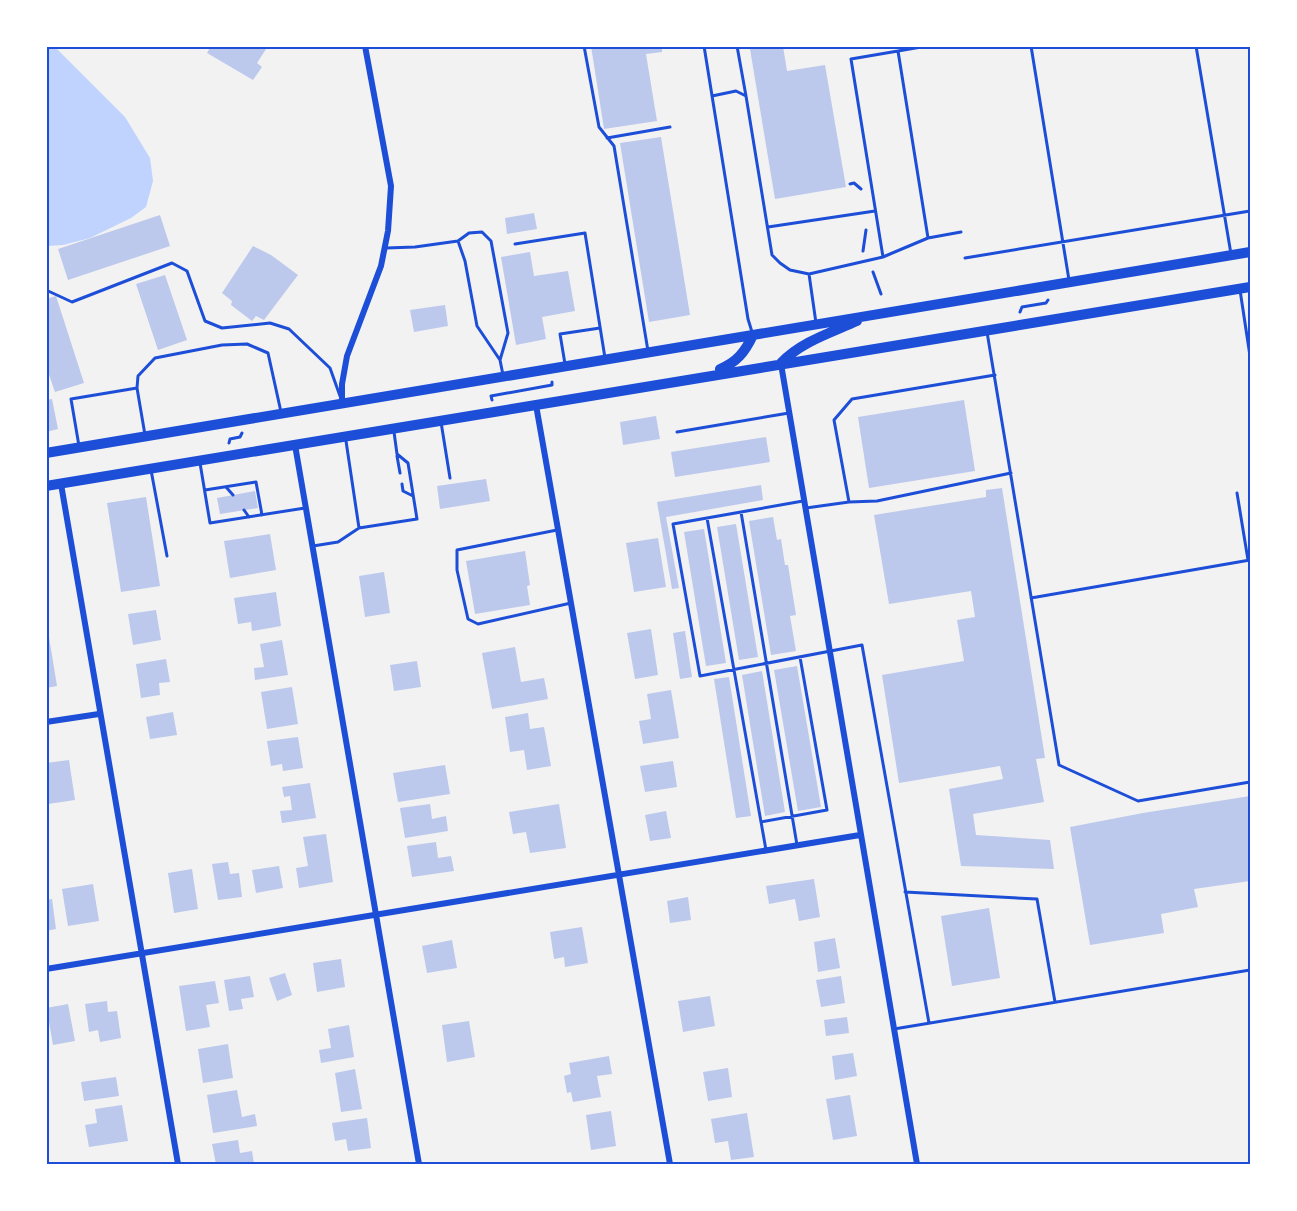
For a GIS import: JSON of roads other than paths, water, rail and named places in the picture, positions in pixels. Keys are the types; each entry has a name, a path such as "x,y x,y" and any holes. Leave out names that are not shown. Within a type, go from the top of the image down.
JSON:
{"main road":[{"path":"46,453 1251,252"},
{"path":"46,486 1245,287"},
{"path":"781,363 790,353 804,345 871,315"},
{"path":"700,377 730,365 745,352 753,335"}],"street":[{"path":"342,403 342,384 347,356 381,267 388,231 391,186 365,46"},
{"path":"781,363 917,1164"},
{"path":"536,404 670,1164"},
{"path":"296,445 419,1164"},
{"path":"61,484 178,1164"},
{"path":"46,722 99,714"},
{"path":"46,969 860,835"}],"lane":[{"path":"584,46 599,128 614,146 648,353"},
{"path":"704,46 748,318 753,335"},
{"path":"737,46 772,255 780,264 790,270 809,274 883,257 928,238 961,232"},
{"path":"883,257 851,59 927,46"},
{"path":"1031,46 1069,282"},
{"path":"1196,46 1231,256"},
{"path":"898,51 928,238"},
{"path":"712,96 736,91 746,96"},
{"path":"608,138 670,127"},
{"path":"768,227 875,211"},
{"path":"965,258 1251,211"},
{"path":"385,248 415,247 458,240 469,233 482,232 490,241 508,333 500,360"},
{"path":"515,244 585,233 606,360"},
{"path":"458,240 465,261 477,326 500,360 503,376"},
{"path":"46,290 72,302 172,263 188,271 205,321 222,328 270,323 289,329 330,368 342,403"},
{"path":"809,274 817,324"},
{"path":"1245,287 1251,356"},
{"path":"565,366 560,334 601,328"},
{"path":"987,330 1059,765 1138,801 1251,782"},
{"path":"145,436 137,388 138,376 155,358 222,345 247,344 268,353 281,413"},
{"path":"849,502 834,420 852,399 995,375"},
{"path":"79,447 71,399 137,388"},
{"path":"677,432 789,413"},
{"path":"441,420 450,478"},
{"path":"393,429 400,473"},
{"path":"345,437 359,528"},
{"path":"313,546 338,542 359,528 417,519 408,463 397,454"},
{"path":"200,461 210,522 307,508"},
{"path":"151,468 167,556"},
{"path":"929,1023 862,645 700,676 673,524 741,512 804,505 877,501 1011,473"},
{"path":"205,490 256,482 262,515"},
{"path":"402,484 403,490 413,496"},
{"path":"226,487 233,495"},
{"path":"1031,598 1249,560 1237,493"},
{"path":"244,510 249,517"},
{"path":"741,512 797,845"},
{"path":"707,518 766,850"},
{"path":"559,530 457,549 457,570 468,619 478,624 572,603"},
{"path":"761,822 826,810 800,657"},
{"path":"906,892 1037,899 1054,1002"},
{"path":"893,1029 1251,970"}],"water":[{"path":"54,46 125,117 150,158 153,181 146,207 131,218 90,238 63,245 47,246 46,47"}]}
